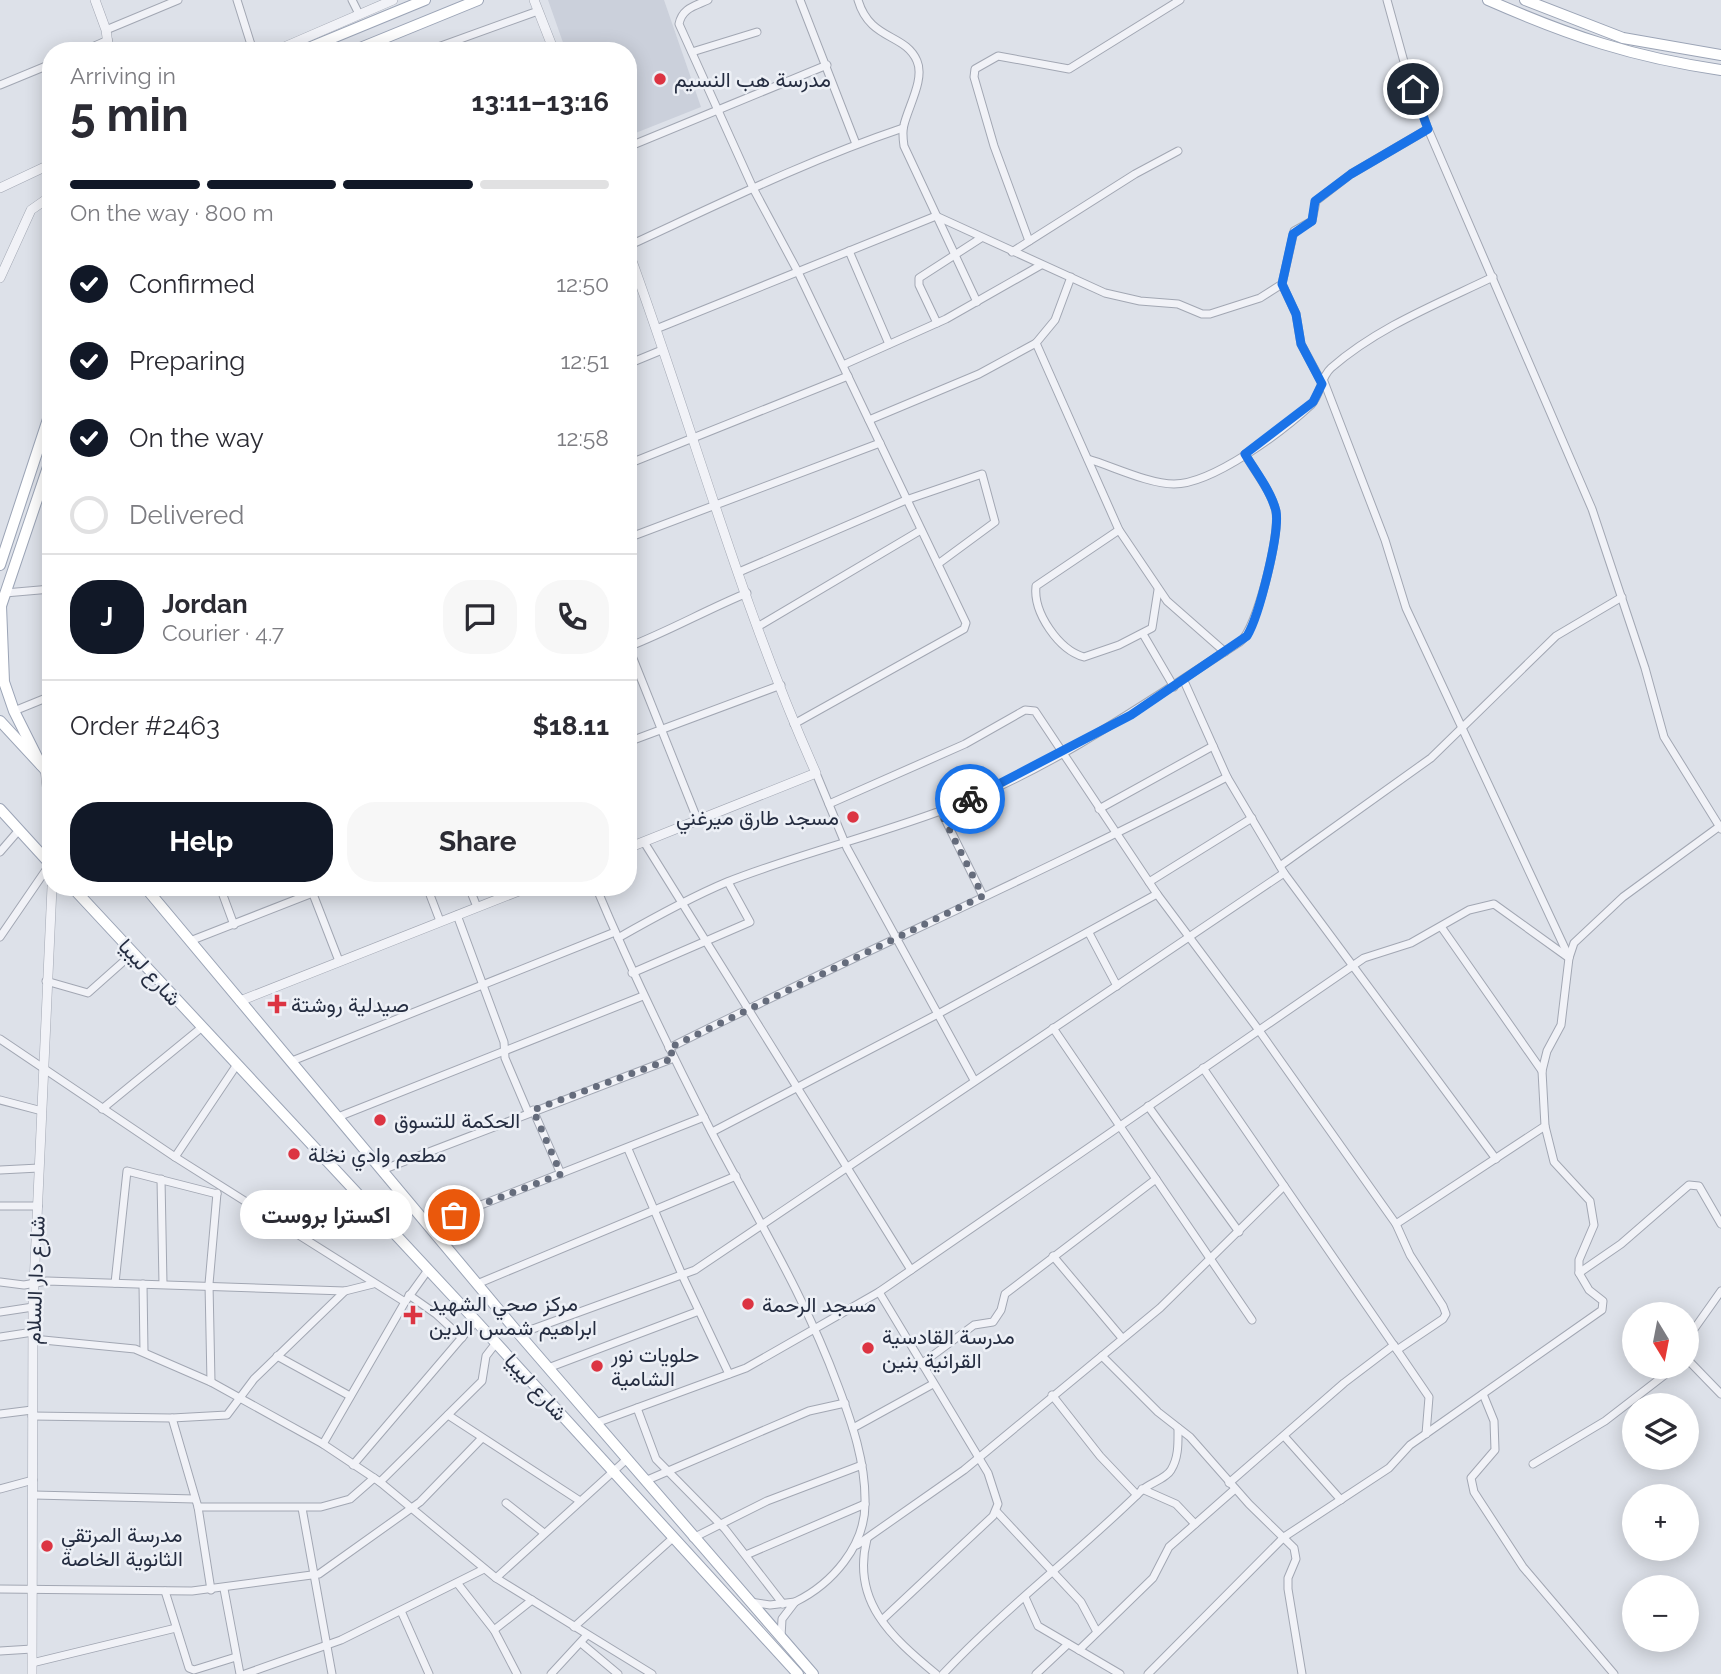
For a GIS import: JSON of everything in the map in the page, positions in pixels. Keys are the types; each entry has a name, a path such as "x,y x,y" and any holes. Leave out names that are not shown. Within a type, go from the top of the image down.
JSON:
{"main road":[{"path":"323,42 425,0"},
{"path":"376,42 478,0"},
{"path":"1488,0 1607,48 1721,70"},
{"path":"1525,0 1623,38 1721,55"},
{"path":"0,565 42,437"},
{"path":"42,484 1,608 2,671 13,711 42,763"},
{"path":"0,721 42,766"},
{"path":"0,809 42,855"},
{"name":"شارع ليبيا","path":"80,896 236,1066 477,1321 798,1674"},
{"name":"شارع ليبيا","path":"152,896 519,1334 747,1601 813,1674"}],"street":[{"path":"95,0 108,42"},
{"path":"106,30 178,0"},
{"path":"237,0 250,42"},
{"path":"352,0 359,14"},
{"path":"295,42 393,0"},
{"path":"534,0 550,42"},
{"path":"708,0 681,15 679,24 753,188 798,272 966,623 964,629 794,724"},
{"path":"800,0 856,144"},
{"path":"858,0 867,23 909,50 917,61 919,73 903,128 909,162 977,302"},
{"path":"1029,241 994,146 974,77 975,69 998,56 1069,69 1180,0"},
{"path":"1148,1674 1284,1537 1389,1468 1406,1449 1426,1433 1602,1310 1603,1301 1589,1290 1579,1273 1579,1259 1594,1226 1593,1212 1585,1192 1554,1162 1545,1126 1542,1071 1561,1025 1569,957 1581,935 1607,910 1720,828 1664,737 1622,597 1592,509 1538,391 1493,277 1428,129 1406,69 1387,0"},
{"path":"451,42 538,10"},
{"path":"692,52 757,32"},
{"path":"637,143 827,65"},
{"path":"0,85 42,68"},
{"path":"637,244 753,188 856,144 903,128"},
{"path":"1428,129 1351,174 1315,201 1312,221 1294,231 1282,284 1296,314 1301,344 1323,382 1380,527 1406,608 1569,957"},
{"path":"1012,252 1135,174 1178,151"},
{"path":"0,188 42,168"},
{"path":"0,278 2,268 31,210 42,202"},
{"path":"656,328 936,216 1105,293 1140,301 1178,304 1202,314 1260,298 1282,284"},
{"path":"937,323 919,278 981,238"},
{"path":"849,251 889,344"},
{"path":"843,365 937,323 1041,265"},
{"path":"637,274 691,439 794,724 844,841 974,1080"},
{"path":"869,420 983,373 1036,343 1055,320 1071,277"},
{"path":"1088,459 1175,484 1205,476 1245,454 1313,402 1329,370 1371,338 1493,277"},
{"path":"1036,343 1119,530 1158,590 1225,652"},
{"path":"637,360 662,350"},
{"path":"637,460 848,376"},
{"path":"637,535 880,443"},
{"path":"292,1061 616,935 728,882 940,811 1063,753 1184,681 1247,636 1252,628 1276,539 1276,510 1245,454"},
{"path":"739,572 906,500 967,477 983,475 995,522 938,564"},
{"path":"759,626 921,530"},
{"path":"1119,530 1039,583 1036,595 1054,635 1061,645 1077,655 1090,657 1152,628 1158,590"},
{"path":"5,593 42,590"},
{"path":"637,643 680,626 747,593"},
{"path":"519,1334 682,1277 763,1224 1190,937 1416,770 1556,636 1622,597"},
{"path":"1143,634 1174,687"},
{"path":"637,668 698,821"},
{"path":"1184,681 1227,777 1282,869 1496,1159"},
{"path":"637,739 780,685"},
{"path":"13,711 42,700"},
{"path":"828,804 965,744 1028,709 1038,714 1157,894 1258,1029 1396,1224 1446,1314 1344,1383 1229,1483"},
{"path":"1100,809 1213,746"},
{"path":"637,845 816,773"},
{"path":"669,1048 894,937 1118,834 1227,777"},
{"path":"940,811 983,896"},
{"path":"1149,882 1252,818"},
{"path":"0,852 19,830"},
{"path":"644,842 795,1089 911,1270"},
{"path":"0,937 42,876"},
{"path":"632,973 750,922 728,882"},
{"path":"712,1132 938,1014 1157,894"},
{"name":"شارع دار السلام","path":"32,1674 33,1307 51,896"},
{"path":"223,896 234,925"},
{"path":"190,941 308,896"},
{"path":"314,896 339,961"},
{"path":"430,896 440,921"},
{"path":"473,896 477,907"},
{"path":"240,1001 505,896"},
{"path":"600,896 632,973 674,1058 817,1330 845,1403 862,1465 865,1504 855,1546"},
{"path":"596,1423 750,1367 817,1330 879,1292 1353,964 1411,943 1442,928 1469,910 1494,904 1569,957"},
{"path":"457,915 484,985 505,1051 530,1111 561,1174"},
{"path":"1442,928 1542,1071"},
{"path":"1089,933 1117,986"},
{"path":"46,981 88,993 133,953"},
{"path":"338,1117 643,996"},
{"path":"103,1109 201,1028"},
{"path":"1053,1028 1252,1320"},
{"path":"0,1039 175,1157 373,1284 436,1314 462,1338"},
{"path":"382,1170 674,1058"},
{"path":"175,1157 236,1066"},
{"path":"1203,1068 1429,1397 1426,1433"},
{"path":"0,1100 41,1111"},
{"path":"1148,1106 1239,1232"},
{"path":"430,1225 704,1117"},
{"path":"1396,1224 1545,1126"},
{"path":"628,1149 682,1277 729,1374"},
{"path":"0,1170 39,1168"},
{"path":"115,1283 127,1172 131,1170 217,1194"},
{"path":"477,1284 736,1176"},
{"path":"161,1179 163,1284"},
{"path":"921,1364 974,1325 993,1322 1001,1310 1005,1294 1156,1179"},
{"path":"211,1382 209,1284 218,1185"},
{"path":"1579,1273 1621,1244 1689,1185 1699,1186 1721,1224"},
{"path":"782,1641 782,1619 795,1602 824,1582 855,1546 979,1459 1052,1395 1102,1356 1211,1259 1284,1186"},
{"path":"0,1206 38,1206"},
{"path":"1054,1256 1122,1338"},
{"path":"323,1444 407,1299 428,1270"},
{"path":"0,1282 209,1284 345,1291 373,1284"},
{"path":"143,1284 144,1352"},
{"path":"0,1414 172,1418 227,1415 277,1356 345,1291"},
{"path":"1699,1322 1721,1291"},
{"path":"879,1292 994,1486 997,1511 1081,1602 1097,1632"},
{"path":"0,1312 33,1307"},
{"path":"548,1368 699,1311"},
{"path":"354,1465 477,1321"},
{"path":"0,1337 33,1336 144,1352 211,1382 323,1444 377,1480 496,1578 652,1674"},
{"path":"34,1495 302,1508 343,1502 377,1480 484,1379 486,1356 496,1343"},
{"path":"277,1356 350,1396"},
{"path":"1102,1356 1158,1412 1190,1437 1229,1483 1284,1537 1296,1554 1288,1578 1302,1674"},
{"path":"1699,1371 1721,1394"},
{"path":"1533,1464 1605,1421 1659,1379"},
{"path":"853,1429 933,1384"},
{"path":"1483,1394 1494,1421 1495,1450 1471,1478 1474,1492 1518,1561 1614,1674"},
{"path":"1052,1395 1100,1456 1140,1492 1176,1504 1195,1524"},
{"path":"645,1481 665,1470 809,1411 845,1403"},
{"path":"637,1408 651,1452 665,1470 719,1523 783,1604"},
{"path":"448,1415 580,1501"},
{"path":"172,1418 196,1503 211,1590"},
{"path":"943,1674 1140,1492 1171,1471 1177,1452 1178,1428"},
{"path":"1284,1436 1341,1500"},
{"path":"0,1589 211,1590 313,1576 323,1572 412,1508 482,1438"},
{"path":"496,1578 627,1460"},
{"path":"693,1538 719,1523 862,1465"},
{"path":"0,1489 33,1480"},
{"path":"1080,1650 1146,1586 1169,1546 1235,1489"},
{"path":"506,1503 544,1534"},
{"path":"746,1555 865,1504"},
{"path":"302,1508 332,1674"},
{"path":"882,1620 997,1511"},
{"path":"574,1627 674,1537"},
{"path":"867,1537 862,1562 863,1584 868,1600 882,1620 936,1674"},
{"path":"246,1674 327,1646 484,1569"},
{"path":"458,1584 494,1630 517,1674"},
{"path":"224,1589 240,1674"},
{"path":"165,1591 191,1670 236,1657"},
{"path":"1025,1597 1032,1608 1036,1623 1120,1674"},
{"path":"494,1630 532,1600"},
{"path":"747,1601 783,1604 795,1602"},
{"path":"401,1612 429,1674"},
{"path":"32,1663 176,1628"},
{"path":"551,1674 587,1635"},
{"path":"581,1643 618,1674"},
{"path":"1036,1674 1068,1644"},
{"path":"0,1651 32,1649"}],"shaded area":[{"name":"مدرسة هب النسيم","path":"548,0 664,0 701,107 637,132 637,42 563,42"}],"way so far":[{"path":"454,1215 561,1174 533,1110 674,1058 669,1048 983,896 940,811 970,799"}],"place":[{"name":"مدرسة هب النسيم","path":"660,79"},
{"name":"مسجد طارق ميرغني","path":"853,817"},
{"name":"صيدلية روشتة","path":"277,1004"},
{"name":"الحكمة للتسوق","path":"380,1120"},
{"name":"مطعم وادي نخلة","path":"294,1154"},
{"name":"اكسترا بروست","path":"454,1215"},
{"name":"مسجد الرحمة","path":"748,1304"},
{"name":"مركز صحي الشهيد ابراهيم شمس الدين","path":"413,1315"},
{"name":"مدرسة القادسية القرانية بنين","path":"868,1348"},
{"name":"حلويات نور الشامية","path":"597,1366"},
{"name":"مدرسة المرتقي الثانوية الخاصة","path":"47,1546"}],"route":[{"path":"970,799 1063,753 1131,715 1240,642 1252,628 1276,539 1277,520 1271,499 1245,454 1313,402 1322,384 1301,344 1296,314 1282,284 1286,276 1293,234 1297,228 1312,221 1315,201 1351,174 1428,129 1413,89"}]}
